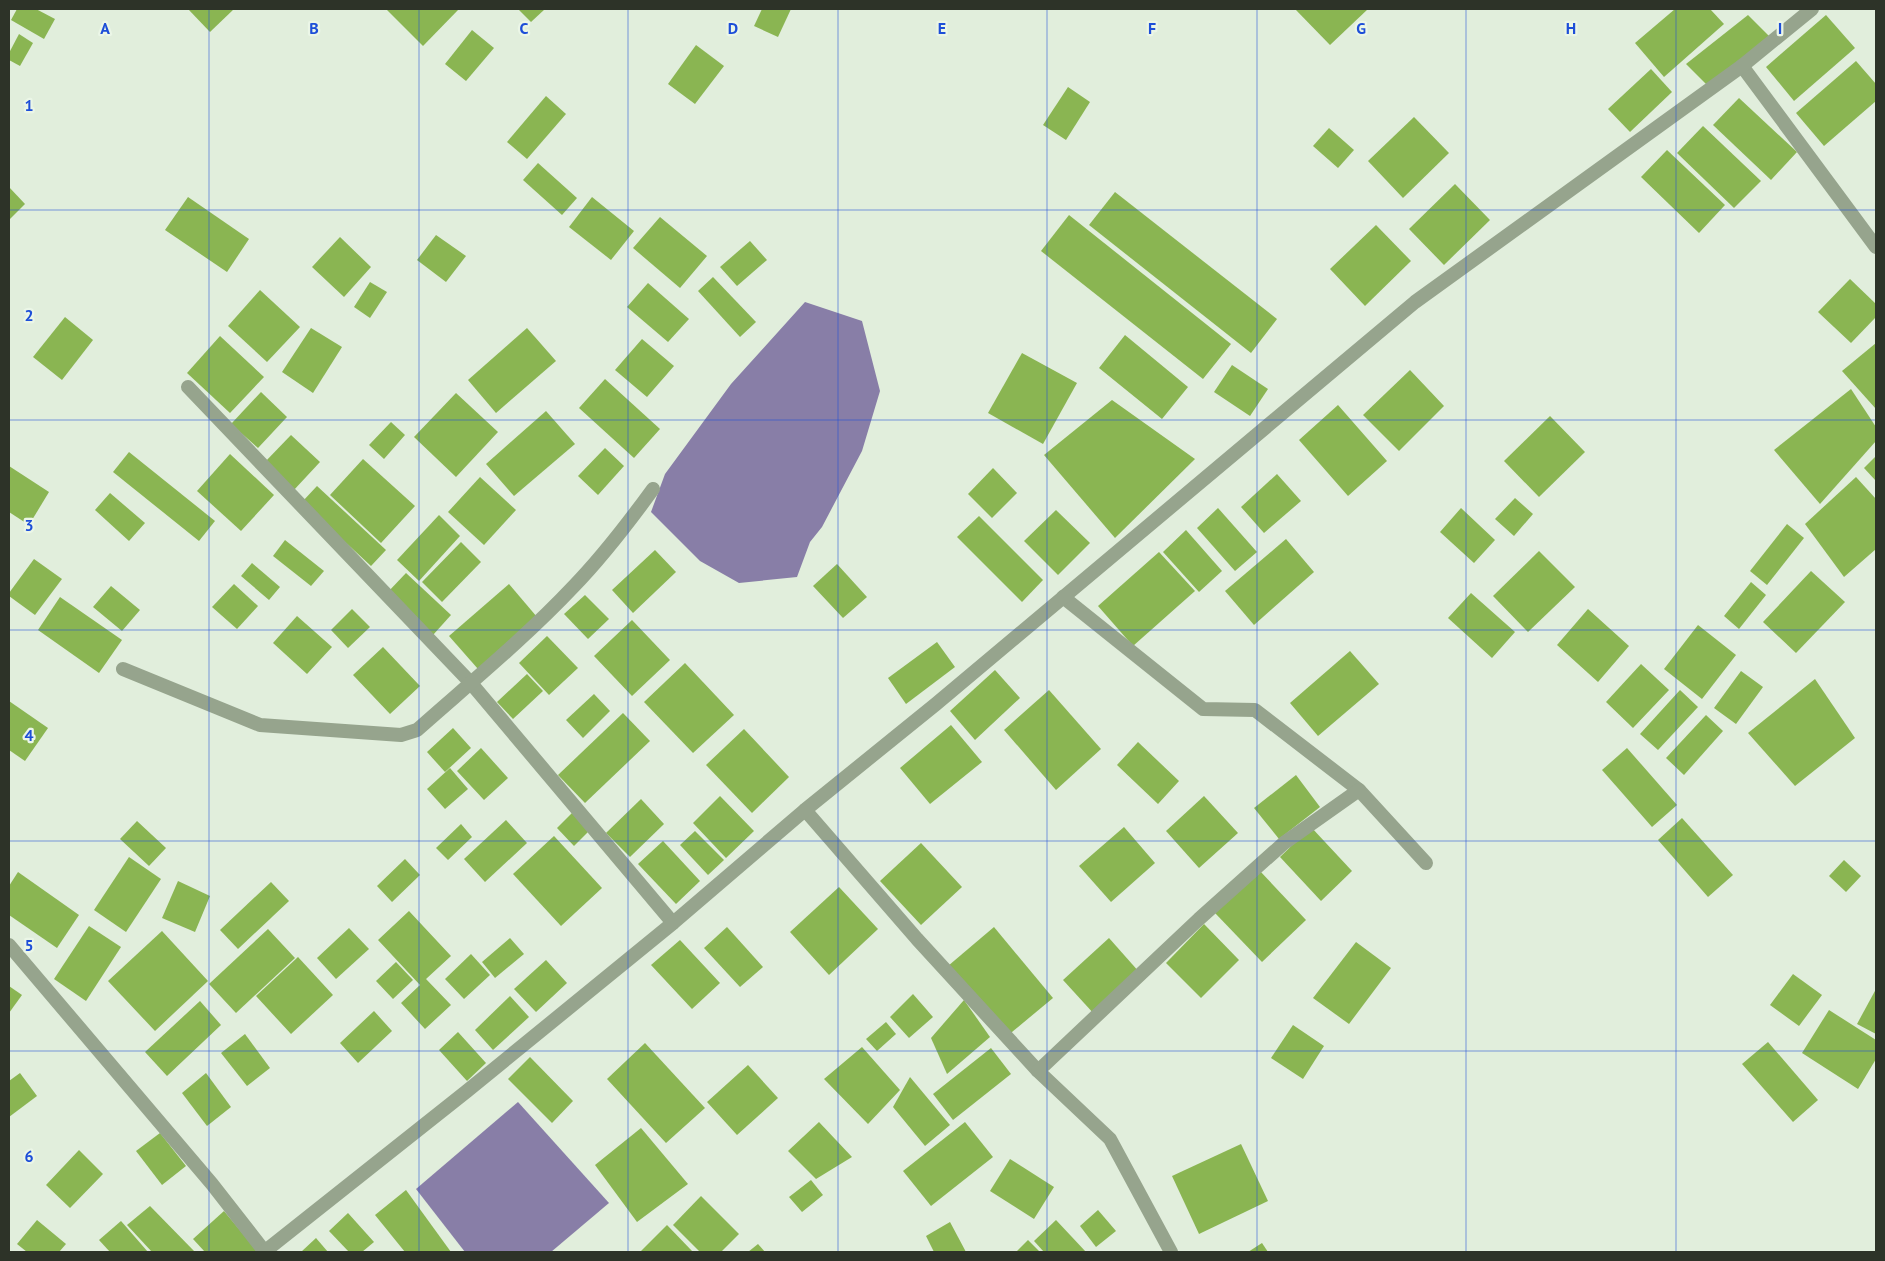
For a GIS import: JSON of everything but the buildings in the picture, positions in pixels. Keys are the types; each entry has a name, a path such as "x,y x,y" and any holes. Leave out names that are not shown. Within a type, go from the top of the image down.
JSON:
{"street":[{"path":"9,945 206,1176 265,1252 673,923 805,810 936,704 1415,302 1742,66 1812,9"},
{"path":"1742,66 1876,247"},
{"path":"188,387 470,682 673,923"},
{"path":"122,669 260,724 402,736 417,730 470,682 513,647 575,586 632,518 653,489"},
{"path":"1063,596 1203,709 1255,710 1359,790 1426,863"},
{"path":"1038,1071 1200,919 1277,850 1359,790"},
{"path":"805,810 917,938 1038,1071 1110,1139 1171,1252"}],"shaded area":[{"path":"805,302 862,321 880,391 862,451 822,527 810,542 797,577 739,583 700,561 651,512 665,474 731,384"},
{"path":"518,1102 609,1203 551,1252 465,1252 416,1189"}]}
